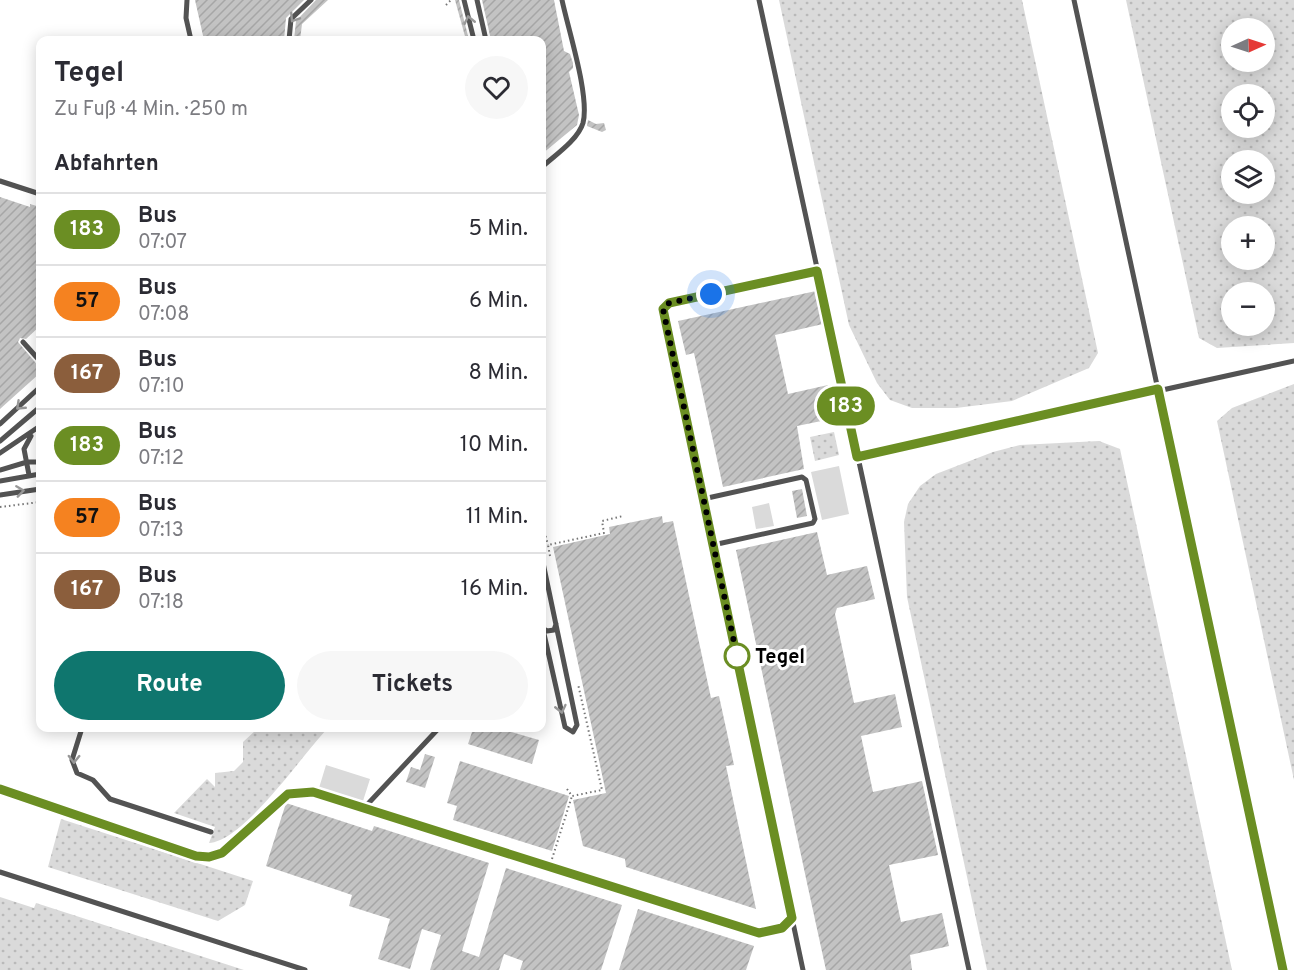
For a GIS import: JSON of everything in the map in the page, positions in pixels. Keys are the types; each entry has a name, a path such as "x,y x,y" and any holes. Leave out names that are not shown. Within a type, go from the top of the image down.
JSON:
{"lane":[{"path":"187,0 186,18 190,36"},
{"path":"289,36 291,19 310,0"},
{"path":"464,0 473,36"},
{"path":"477,0 485,36"},
{"path":"546,163 572,140 582,125 582,89 562,0"},
{"path":"759,0 969,970"},
{"path":"1074,0 1283,970"},
{"path":"0,181 36,193"},
{"path":"803,970 663,309 669,303 817,271"},
{"path":"23,342 36,357"},
{"path":"857,457 1158,389 1294,361"},
{"path":"0,424 36,391"},
{"path":"0,441 36,410"},
{"path":"0,453 36,430"},
{"path":"29,475 24,449 31,435"},
{"path":"0,470 27,462 36,462"},
{"path":"0,481 36,474"},
{"path":"703,499 802,477 806,480 815,519 813,523 713,544"},
{"path":"0,495 36,490"},
{"path":"546,577 577,724 573,732 565,728 546,645"},
{"path":"546,630 554,630 556,624"},
{"path":"81,732 72,760 76,773 93,780 110,799 211,832"},
{"path":"364,808 435,732"},
{"path":"0,789 196,856 209,857 222,853 288,794 313,792 759,933 782,928 792,918"},
{"path":"0,872 304,970"}],"path":[{"path":"446,5 451,0"},
{"path":"0,507 36,502"},
{"path":"548,546 604,533 602,521 623,516"},
{"path":"546,538 552,566"},
{"path":"572,796 602,790 576,677"},
{"path":"567,789 572,796"},
{"path":"550,867 572,796"}],"shaded area":[{"path":"779,0 1022,0 1098,353 1089,368 1012,401 956,408 912,408 890,400 877,383 849,325"},
{"path":"1126,0 1294,0 1294,343 1217,348 1199,338"},
{"path":"1294,384 1294,780 1217,421 1232,408"},
{"path":"834,432 839,455 815,461 810,437"},
{"path":"1099,441 1120,449 1232,970 987,970 907,597 904,522 908,504 920,486 936,474 993,452 1020,445"},
{"path":"839,466 849,514 822,520 811,472"},
{"path":"769,503 774,526 756,529 752,507"},
{"path":"254,732 325,732 255,813 223,839 209,843 215,827 174,813 207,779 215,787 215,773 234,771 243,762 243,742"},
{"path":"326,765 370,779 363,801 319,788"},
{"path":"61,819 253,881 245,905 218,921 48,867"},
{"path":"0,897 34,908 36,903 244,970 0,970"}],"building":[{"path":"195,0 304,0 286,18 284,36 203,36"},
{"path":"316,0 328,0 302,24 300,36 294,36 296,21"},
{"path":"455,0 459,0 468,36 465,36"},
{"path":"482,0 554,0 564,51 570,54 573,63 573,68 569,72 579,115 577,125 546,151 546,36 490,36"},
{"path":"588,120 596,124 604,123 606,130 602,132 587,126"},
{"path":"0,197 30,207 30,204 36,206 36,330 26,339 20,338 18,342 36,363 36,377 0,409"},
{"path":"816,291 823,324 775,335 788,394 828,385 836,418 797,426 804,469 723,487 694,353 686,355 678,321"},
{"path":"802,489 807,516 797,518 792,491"},
{"path":"662,516 663,523 673,521 711,698 719,696 734,765 726,766 756,909 626,867 625,859 583,846 573,800 606,793 553,547 610,534 609,527"},
{"path":"817,532 827,575 867,566 875,599 837,608 835,614 854,703 895,694 902,727 861,736 873,792 922,781 938,855 889,865 901,922 942,913 949,946 910,955 912,970 826,970 807,883 736,550"},
{"path":"472,732 512,732 539,740 532,764 468,744"},
{"path":"425,754 435,757 425,788 406,782 411,767 420,770"},
{"path":"460,761 569,796 552,851 453,820 457,806 447,803"},
{"path":"286,803 372,831 374,826 489,863 462,951 479,957 506,868 622,905 601,970 520,970 523,961 504,954 499,970 430,970 441,935 422,929 410,969 378,959 390,919 349,906 352,895 266,866"},
{"path":"638,909 754,946 746,970 619,970"}],"bus line":[{"name":"183","path":"0,789 196,856 209,857 222,853 288,794 313,792 759,933 770,933 782,928 792,918 663,309 669,303 817,271 857,457 1158,389 1283,970"}],"place":[{"name":"Tegel","path":"737,656"}],"route":[{"path":"711,294 669,303 663,309 737,656"}]}
